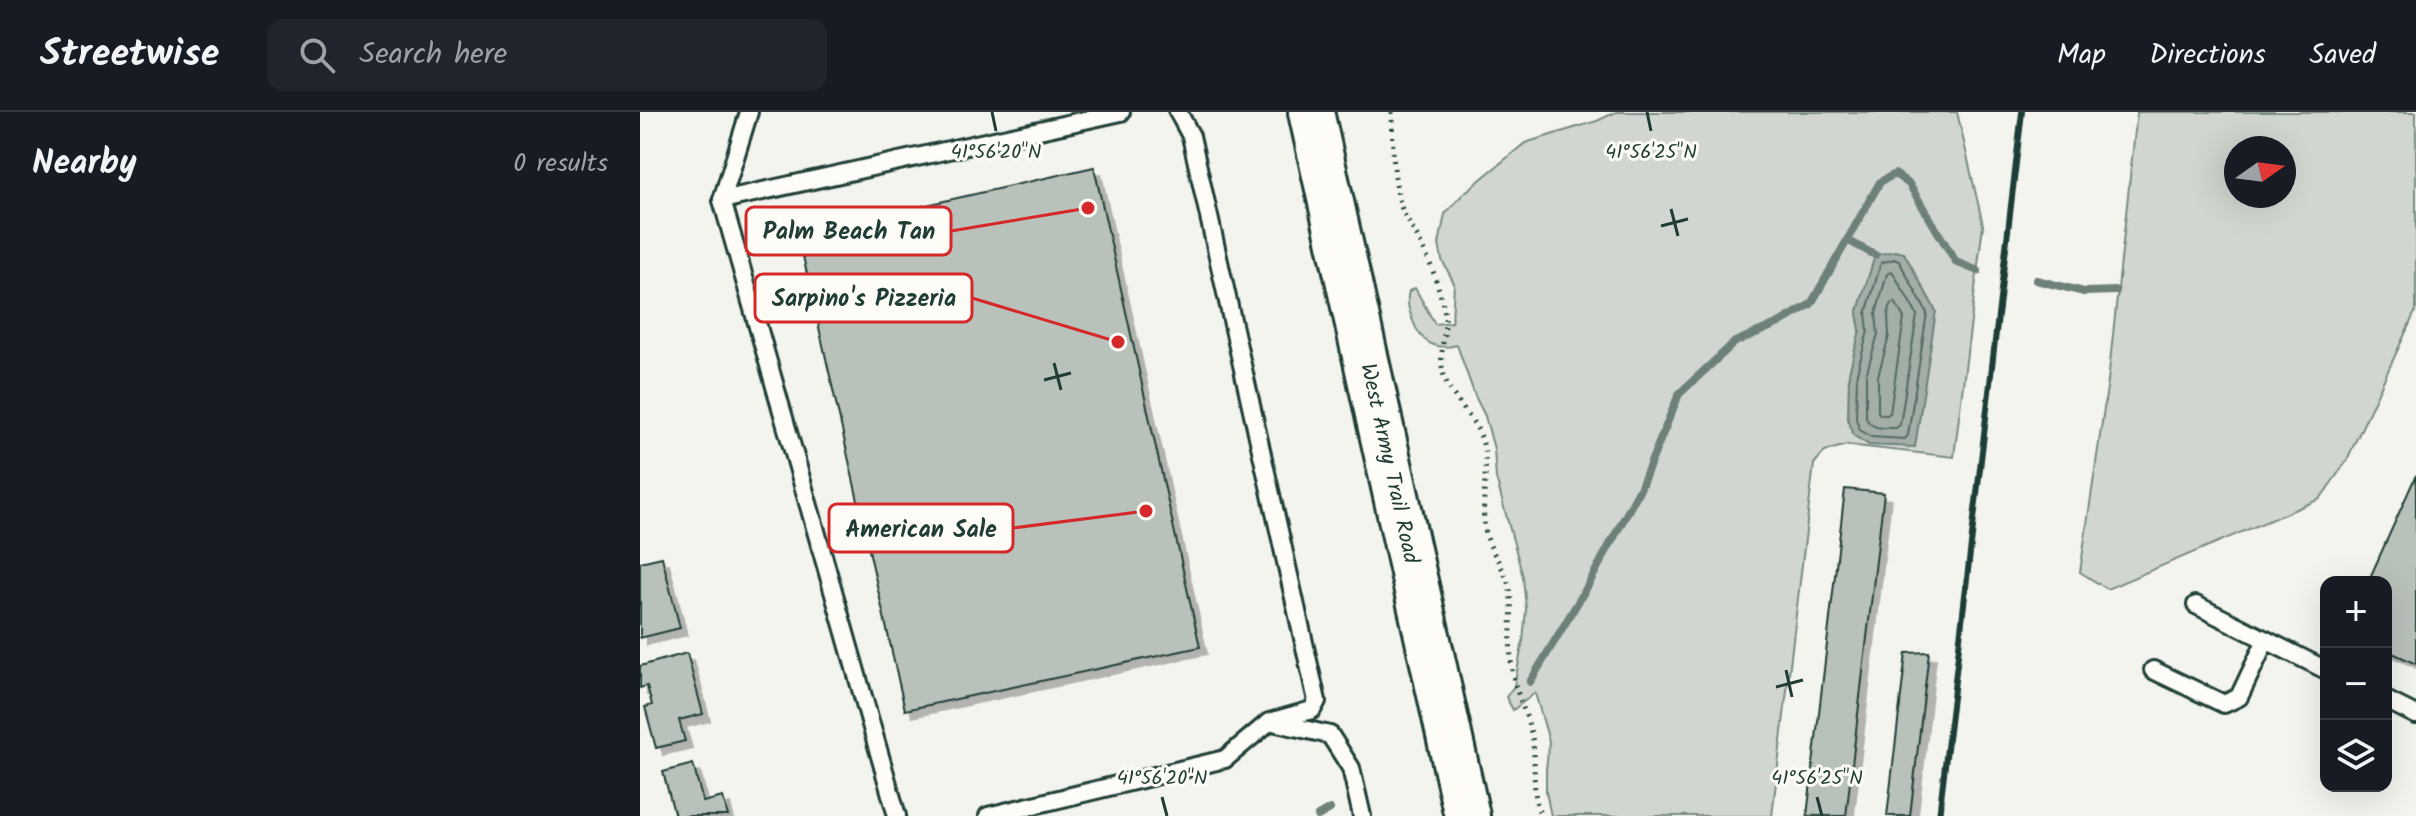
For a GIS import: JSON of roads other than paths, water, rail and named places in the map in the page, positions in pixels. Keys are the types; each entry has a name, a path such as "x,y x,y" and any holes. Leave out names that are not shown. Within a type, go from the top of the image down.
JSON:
{"main road":[{"name":"West Army Trail Road","path":"1311,112 1467,816"}],"lane":[{"path":"749,112 722,200 897,816"},
{"path":"722,200 1061,118 1121,112"},
{"path":"988,816 1225,759 1269,722 1312,710 1317,701 1191,136 1178,112"},
{"path":"2196,605 2320,667"},
{"path":"2153,670 2224,704 2239,697 2266,640"},
{"path":"2392,703 2416,715"},
{"path":"1269,722 1330,735 1351,768 1362,816"}],"water":[{"path":"1895,251 1904,253 1936,311 1915,447 1869,445 1853,435 1848,420 1849,373 1860,330 1857,314 1875,255"}],"waterway":[{"path":"1530,682 1587,587 1640,489 1679,394 1735,342 1779,323 1811,304 1880,182 1895,174 1909,184 1956,262 1978,271"},
{"path":"1847,240 1875,255"},
{"path":"2036,280 2084,292 2116,291"},
{"path":"1318,816 1330,809"}],"railway":[{"path":"1939,816 2022,112"}],"place":[{"name":"Palm Beach Tan","path":"1088,208"},
{"name":"Sarpino's Pizzeria","path":"1118,342"},
{"name":"American Sale","path":"1146,511"}]}
